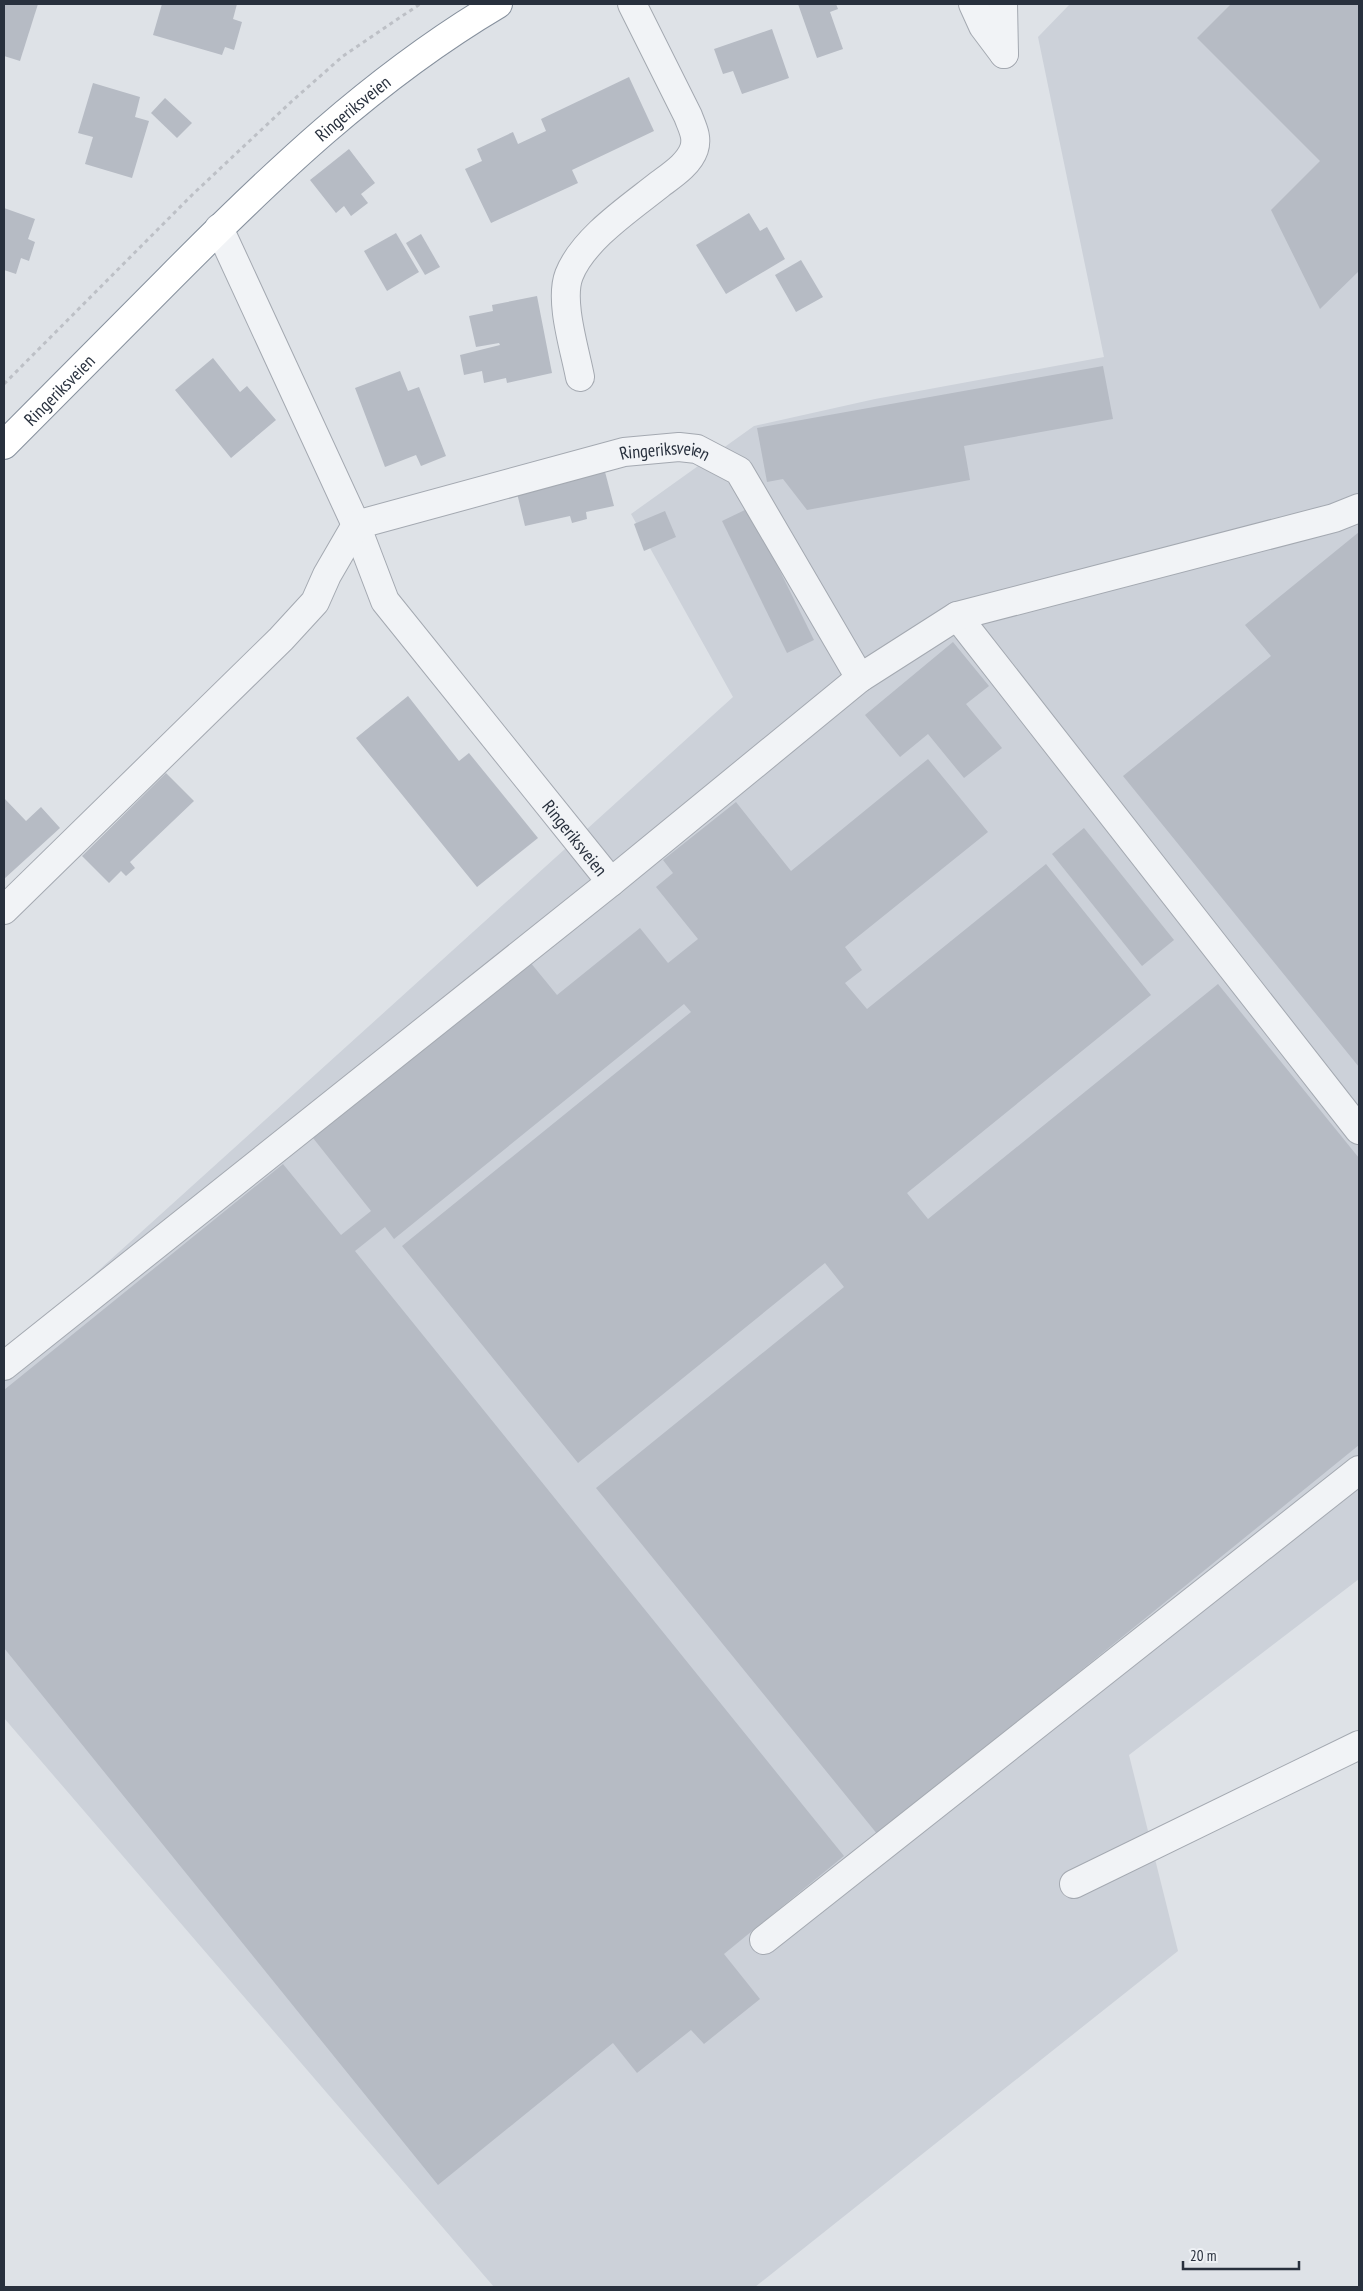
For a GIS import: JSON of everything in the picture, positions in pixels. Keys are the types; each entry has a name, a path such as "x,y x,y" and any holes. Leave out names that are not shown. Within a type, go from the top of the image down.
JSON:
{"highway":[{"name":"Ringeriksveien","path":"4,445 265,183 370,90 498,4"}],"lane":[{"path":"580,377 566,300 569,274 590,244 607,226 681,167 694,150 696,141 695,132 688,116 632,4"},
{"path":"973,4 982,26 1004,54 1003,4"},
{"name":"Ringeriksveien","path":"219,228 356,526 384,601 611,882"},
{"name":"Ringeriksveien","path":"356,526 624,452 678,447 697,448 739,471 860,678"},
{"path":"8,1355 611,882 860,678 957,616 1334,518 1359,508"},
{"path":"4,910 282,639 315,602 327,575 356,526"},
{"path":"957,616 1359,1130"},
{"path":"764,1940 1359,1470"},
{"path":"1074,1884 1359,1745"}],"path":[{"path":"4,384 193,194 291,102 343,56 420,4"}],"shaded area":[{"path":"1070,4 1359,4 1359,1579 1129,1755 1178,1951 755,2287 494,2287 4,1718 4,1356 733,697 631,514 754,426 875,399 1104,357 1038,37"}],"building":[{"path":"4,4 38,4 20,61 4,56"},
{"path":"162,4 237,4 233,19 242,22 234,50 225,47 222,55 153,35"},
{"path":"798,4 836,4 838,9 830,12 843,49 817,58"},
{"path":"1231,4 1359,4 1359,271 1320,309 1271,210 1320,161 1197,38"},
{"path":"772,29 789,78 742,94 733,71 723,74 714,49"},
{"path":"629,77 654,131 572,170 578,183 491,223 465,169 482,161 477,149 513,132 518,144 546,131 541,119"},
{"path":"93,83 140,97 135,117 149,121 132,178 85,164 93,137 78,133"},
{"path":"165,98 192,123 177,138 151,113"},
{"path":"349,149 375,183 361,194 368,203 351,216 344,206 336,213 310,180"},
{"path":"4,208 35,219 28,239 35,242 29,261 21,258 16,274 4,270"},
{"path":"749,213 760,231 767,227 785,259 726,294 696,245"},
{"path":"396,233 419,272 387,291 364,251"},
{"path":"421,234 440,267 425,275 406,243"},
{"path":"801,260 823,297 796,312 775,275"},
{"path":"537,296 552,373 507,383 506,378 484,383 482,371 464,375 460,355 500,345 499,343 476,347 469,316 493,311 492,305"},
{"path":"213,358 240,392 247,386 276,420 231,458 175,390"},
{"path":"1103,366 1113,419 964,446 970,480 807,510 783,479 767,482 757,428"},
{"path":"400,371 408,391 419,387 446,456 421,466 416,455 385,467 355,388"},
{"path":"604,468 614,506 586,512 587,519 572,523 570,516 525,526 516,489"},
{"path":"749,508 814,640 787,653 722,521"},
{"path":"665,511 676,537 644,551 634,524"},
{"path":"1359,532 1359,1067 1123,776 1271,656 1245,625"},
{"path":"953,642 989,686 966,704 1002,748 964,778 928,734 900,757 865,715"},
{"path":"408,696 459,761 469,753 538,838 477,887 356,738"},
{"path":"928,759 988,832 845,947 862,970 845,983 867,1009 1046,864 1151,995 907,1193 928,1219 1218,984 1359,1158 1359,1445 878,1835 596,1488 844,1287 825,1263 578,1463 402,1246 691,1012 684,1004 394,1239 385,1227 355,1251 844,1856 724,1954 760,1999 704,2044 691,2030 637,2073 613,2043 438,2185 4,1648 4,1390 283,1164 341,1235 371,1211 313,1138 530,962 557,995 640,928 668,963 698,939 656,887 673,873 663,860 736,802 791,871"},
{"path":"166,773 194,801 130,862 135,868 126,876 121,871 109,883 82,856"},
{"path":"4,798 26,821 41,807 60,828 4,879"},
{"path":"1084,828 1174,940 1142,966 1052,854"}]}
